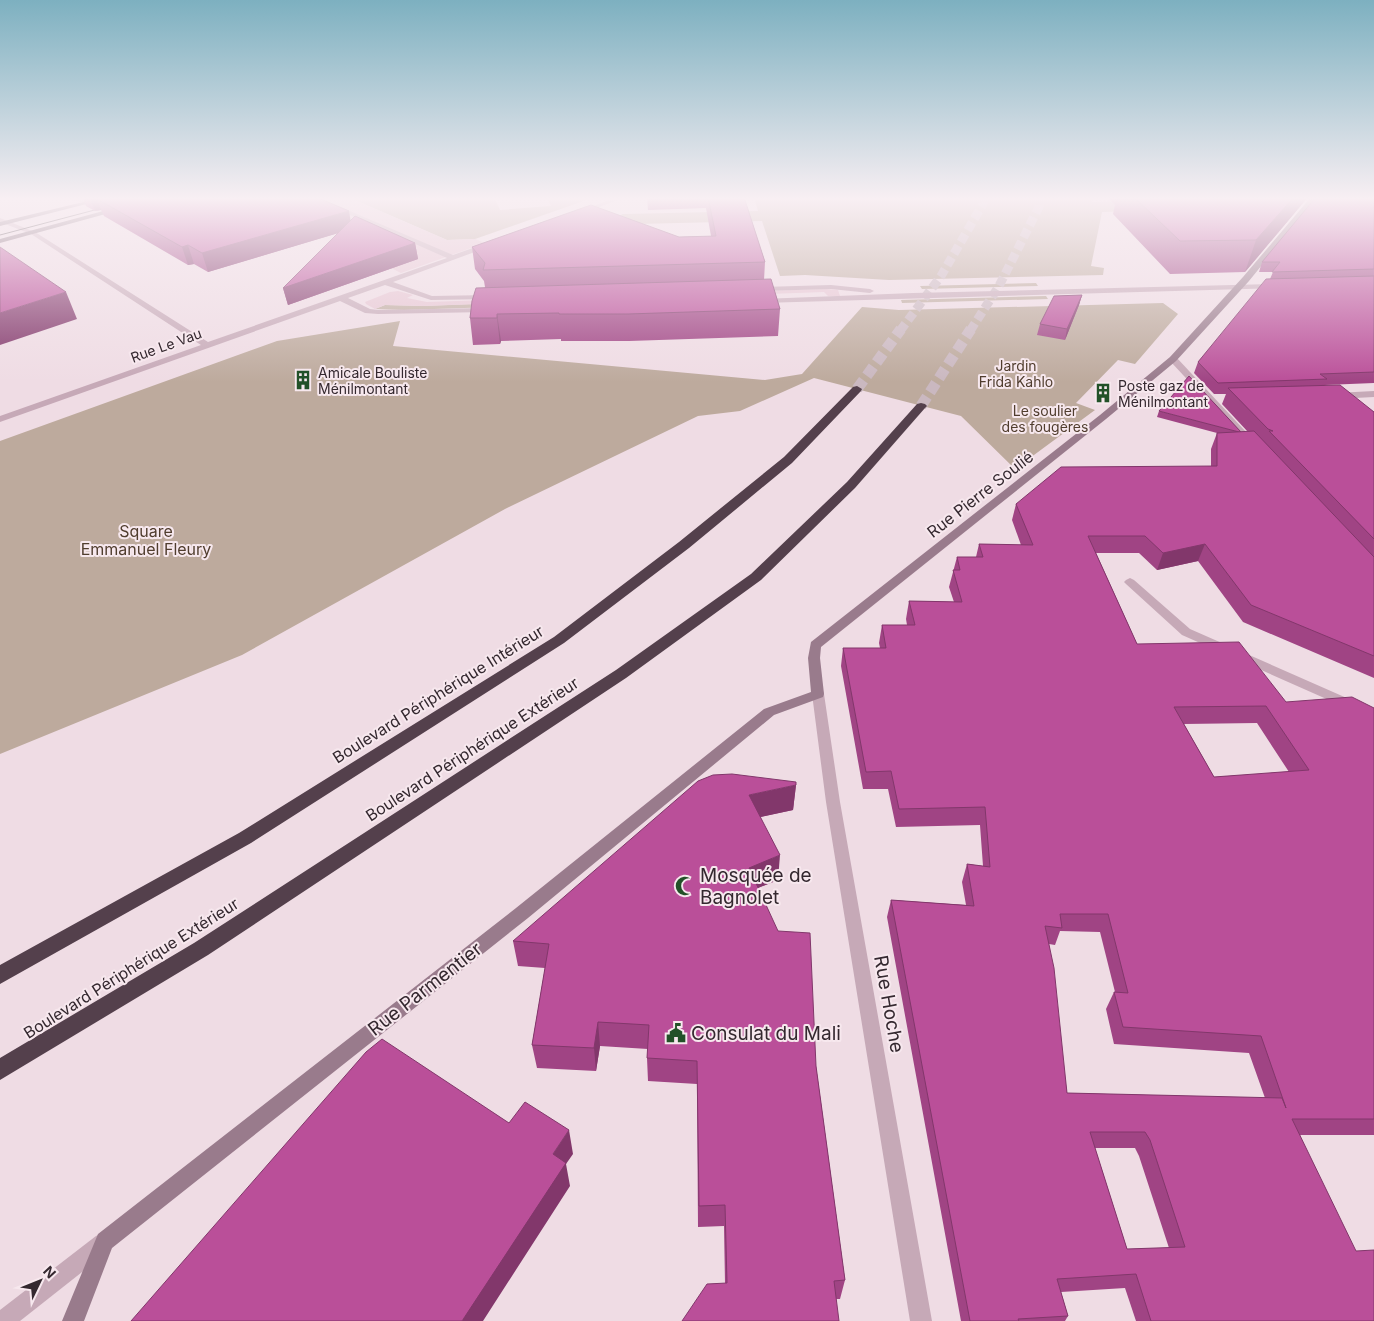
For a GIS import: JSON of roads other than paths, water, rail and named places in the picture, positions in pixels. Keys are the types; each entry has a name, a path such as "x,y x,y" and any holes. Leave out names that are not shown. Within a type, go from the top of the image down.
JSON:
{"highway":[{"name":"Boulevard Périphérique Intérieur","path":"0,975 245,838 559,640 684,545 788,460 857,389"},
{"name":"Boulevard Périphérique Extérieur","path":"0,1070 200,949 629,669 756,577 851,486 921,406"}],"street":[{"path":"73,259 207,345"},
{"name":"Rue Le Vau","path":"0,419 450,259"},
{"name":"Rue Pierre Soulié","path":"818,694 814,658 815,645 1103,417 1173,359 1262,259"},
{"path":"385,282 432,298 499,296"},
{"path":"748,302 913,295 1288,286"},
{"path":"745,289 832,287 913,295"},
{"path":"341,298 368,311 378,312 494,309"},
{"path":"1173,359 1216,399 1252,443"},
{"path":"1326,396 1374,394"},
{"path":"1130,582 1186,632 1374,715"},
{"name":"Rue Parmentier","path":"105,1241 522,913 769,712 818,694"},
{"name":"Rue Hoche","path":"818,694 833,802 921,1321"},
{"path":"3,1321 105,1241"},
{"path":"73,1321 105,1241"}],"tunnel":[{"path":"900,331 941,276 951,259"},
{"path":"970,331 999,286 1013,259"},
{"path":"857,389 901,329"},
{"path":"921,406 971,329"}],"place":[{"name":"Amicale Bouliste Ménilmontant","path":"303,380"},
{"name":"Poste gaz de Ménilmontant","path":"1103,393"},
{"name":"Mosquée de Bagnolet","path":"685,886"},
{"name":"Consulat du Mali","path":"676,1033"}],"park label":[{"name":"Jardin Frida Kahlo","path":"1016,374"},
{"name":"Le soulier des fougères","path":"1045,418"},
{"name":"Square Emmanuel Fleury","path":"146,540"}]}
